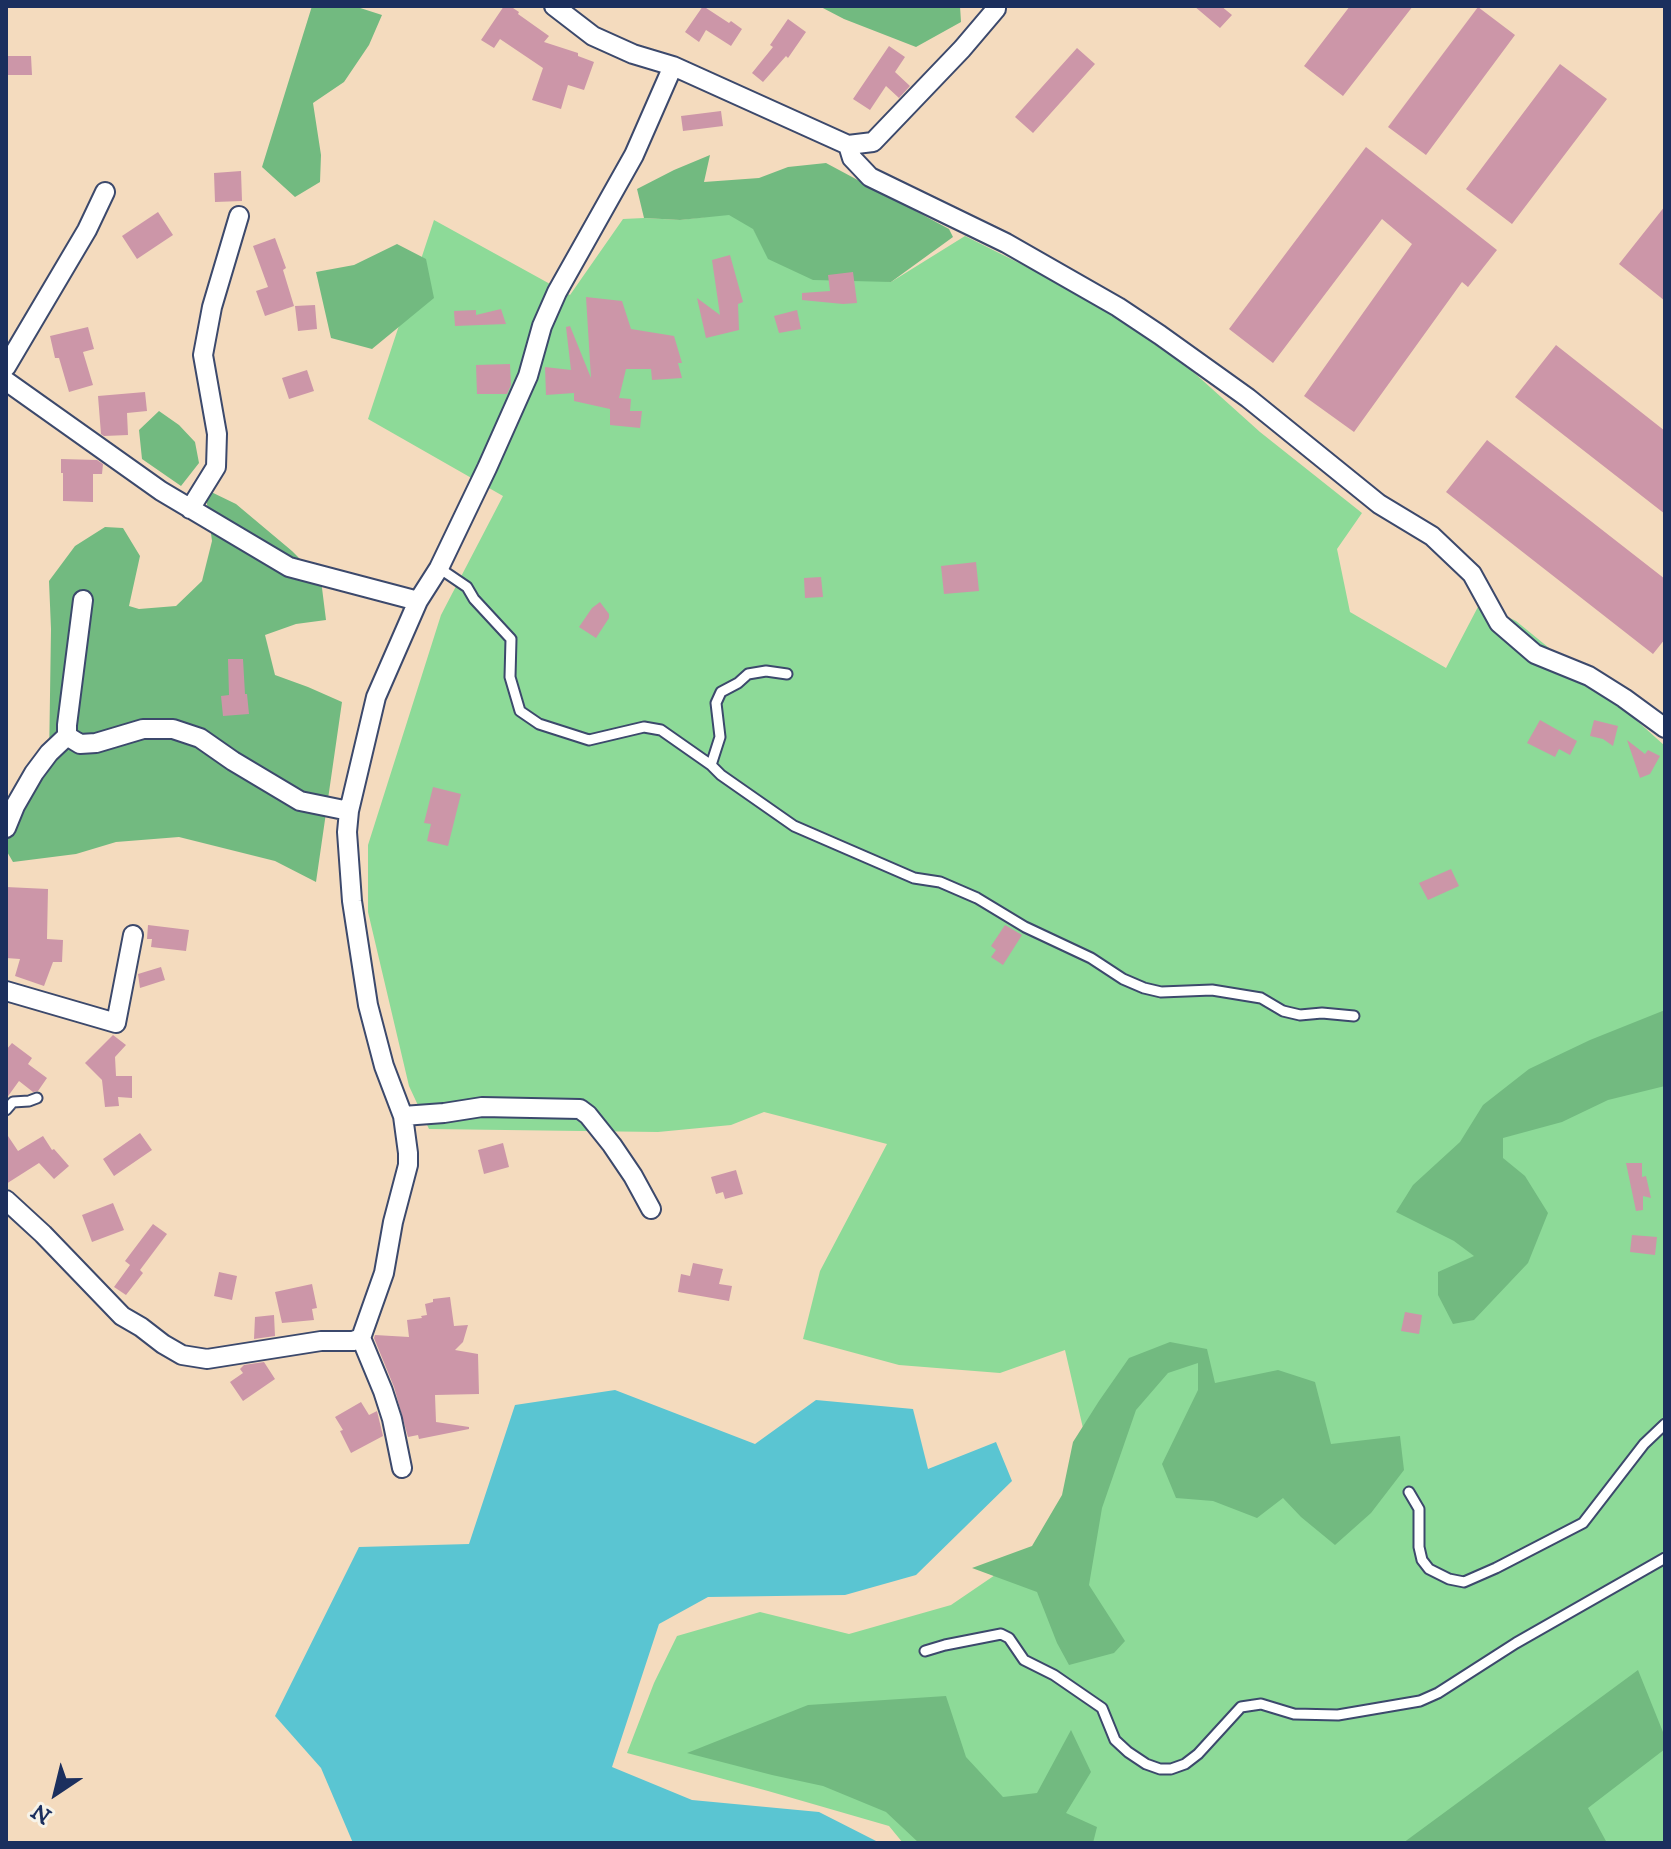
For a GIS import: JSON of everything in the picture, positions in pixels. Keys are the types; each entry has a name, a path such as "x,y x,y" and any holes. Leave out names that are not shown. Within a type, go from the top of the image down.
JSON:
{"street":[{"path":"558,7 593,36 633,54 673,66 848,145 873,142 962,49 996,6"},
{"path":"402,1468 388,1405 361,1338 384,1273 408,1165 403,1116 384,1066 368,1005 352,901 347,832 349,811 376,697 418,601 439,568 487,468 528,376 542,326 557,292 634,155 673,66"},
{"path":"848,145 852,158 870,177 1006,243 1160,335 1248,398 1379,504 1432,536 1472,574 1499,623 1535,654 1589,676 1665,728"},
{"path":"6,367 87,230 105,192"},
{"path":"190,509 216,467 217,434 203,355 212,307 239,216"},
{"path":"6,381 161,491 289,567 418,601"},
{"path":"6,828 34,773 67,736 83,600"},
{"path":"67,736 80,744 96,743 143,729 173,729 200,738 300,801 349,811"},
{"path":"6,991 116,1023 133,935"},
{"path":"403,1116 482,1107 580,1109 612,1145 651,1209"},
{"path":"6,1200 122,1316 182,1355 207,1359 321,1341 361,1338"}],"lane":[{"path":"439,568 467,587 474,599 511,639 510,677 520,711 539,724 589,740 644,727 661,730 794,826 914,878 940,882 977,898 1025,927 1091,958 1123,979 1144,988 1161,992 1212,990 1261,998 1283,1011 1300,1015 1322,1013 1354,1016"},
{"path":"711,765 720,737 716,703 721,692 748,674 766,671 787,674"},
{"path":"6,1110 13,1102 37,1098"},
{"path":"1409,1492 1419,1509 1422,1560 1429,1569 1449,1579 1464,1582 1583,1523 1644,1444 1665,1426"},
{"path":"925,1651 1001,1634 1009,1638 1024,1660 1102,1708 1115,1740 1128,1752 1146,1764 1171,1769 1185,1764 1198,1754 1231,1716 1241,1707 1251,1704 1314,1716 1420,1701 1665,1558"}],"green space":[{"path":"312,6 354,6 382,15 369,45 344,82 313,103 321,155 320,182 295,197 262,167"},
{"path":"819,6 960,6 961,22 916,47"},
{"path":"710,155 704,182 759,178 788,167 826,163 949,229 953,237 891,282 813,280 768,259 753,229 729,215 680,220 644,218 637,189"},
{"path":"729,214 753,228 769,259 891,282 965,236 1091,299 1191,370 1260,432 1362,513 1337,549 1350,612 1446,668 1480,603 1516,621 1665,746 1665,1843 903,1843 889,1826 627,1753 654,1683 677,1636 760,1612 849,1634 951,1605 1045,1541 1091,1463 1065,1350 1000,1373 899,1365 803,1339 820,1271 887,1144 764,1112 731,1125 658,1132 429,1129 409,1086 368,912 368,845 441,615 503,496 368,419 434,220 570,295 623,219 680,220"},
{"path":"397,244 426,259 434,298 372,349 331,338 316,272 354,265"},
{"path":"159,411 179,425 195,442 199,463 181,486 142,459 139,430"},
{"path":"205,489 236,504 321,580 326,620 296,624 265,635 275,675 342,702 316,882 275,861 179,837 116,842 76,854 13,862 6,850 6,836 49,762 49,581 75,546 105,527 123,528 140,556 129,606 139,609 176,606 202,581 212,541"},
{"path":"1665,1010 1665,1086 1608,1100 1562,1122 1503,1138 1503,1158 1525,1176 1548,1213 1528,1263 1474,1320 1453,1324 1438,1295 1438,1272 1474,1256 1454,1241 1396,1212 1413,1185 1460,1142 1483,1105 1529,1069"},
{"path":"1170,1342 1207,1349 1215,1383 1278,1370 1315,1382 1331,1444 1400,1436 1404,1470 1371,1513 1335,1545 1283,1498 1257,1518 1213,1501 1176,1498 1162,1464 1198,1390 1198,1363 1168,1373 1136,1410 1102,1508 1089,1585 1125,1641 1114,1653 1069,1665 1037,1592 972,1568 1032,1546 1062,1495 1073,1442 1099,1401 1129,1358"},
{"path":"1638,1670 1665,1737 1665,1749 1588,1808 1607,1843 1403,1843"},
{"path":"946,1696 966,1757 1003,1797 1037,1793 1071,1730 1091,1772 1066,1813 1097,1827 1093,1843 919,1843 886,1812 823,1786 687,1753 808,1705"}],"water":[{"path":"615,1390 755,1444 816,1400 913,1409 928,1469 996,1442 1012,1481 916,1575 845,1595 708,1597 659,1624 612,1767 692,1800 819,1812 880,1843 353,1843 321,1768 275,1716 359,1547 469,1544 515,1405"}],"building":[{"path":"504,6 519,12 549,36 544,42 578,53 578,56 594,62 584,90 568,85 561,109 532,100 543,68 500,39 494,48 481,40"},
{"path":"703,6 742,29 731,46 706,30 699,42 685,32"},
{"path":"1194,6 1221,6 1232,15 1220,28"},
{"path":"1350,6 1413,6 1343,96 1304,66"},
{"path":"1478,7 1515,35 1426,155 1388,127"},
{"path":"788,19 806,32 788,58 786,56 763,82 752,73 773,47 770,45"},
{"path":"889,46 905,57 895,72 910,86 899,98 886,86 870,110 853,99"},
{"path":"1077,48 1095,64 1033,133 1015,117"},
{"path":"6,56 31,56 32,75 6,75"},
{"path":"1560,64 1607,99 1512,224 1466,189"},
{"path":"721,111 723,126 683,131 681,116"},
{"path":"1366,147 1497,250 1468,287 1462,282 1354,432 1304,396 1412,244 1382,219 1273,363 1229,329"},
{"path":"241,171 242,201 215,202 214,173"},
{"path":"1665,206 1665,301 1619,264"},
{"path":"158,212 173,235 137,259 122,236"},
{"path":"275,238 286,268 283,270 294,306 265,316 256,291 268,287 253,246"},
{"path":"730,255 743,302 738,304 739,330 706,338 697,298 720,315 712,260"},
{"path":"853,272 857,303 802,300 802,293 830,291 828,275"},
{"path":"586,297 622,301 631,329 674,336 682,363 678,363 682,378 652,380 651,369 626,369 619,398 631,399 630,411 642,411 640,428 610,425 610,409 574,401 574,393 546,395 545,367 571,370 566,327 570,326 591,378"},
{"path":"315,305 317,329 298,331 295,306"},
{"path":"501,309 506,324 455,326 454,311 476,310 476,315"},
{"path":"797,310 801,329 779,333 774,316"},
{"path":"88,327 94,349 83,352 93,385 69,392 50,336"},
{"path":"1556,345 1665,431 1665,514 1515,397"},
{"path":"510,364 511,385 507,394 477,394 476,365"},
{"path":"307,370 314,391 289,399 282,378"},
{"path":"145,392 147,411 127,413 128,435 101,434 98,396"},
{"path":"1487,440 1665,579 1665,639 1653,654 1446,492"},
{"path":"61,459 97,460 103,464 102,474 93,474 93,502 63,501"},
{"path":"976,562 979,591 944,594 941,566"},
{"path":"821,577 823,597 805,598 804,578"},
{"path":"600,602 609,618 596,638 579,627"},
{"path":"228,659 243,659 249,714 223,716 221,696 229,695"},
{"path":"1540,720 1577,741 1570,755 1559,749 1555,757 1527,743"},
{"path":"1594,720 1618,726 1613,746 1603,739 1590,736"},
{"path":"1627,740 1645,754 1648,750 1660,756 1650,774 1640,778"},
{"path":"433,787 461,794 448,846 427,841 431,824 424,823"},
{"path":"1451,869 1459,886 1428,900 1419,883"},
{"path":"6,887 48,889 47,939 63,940 62,962 53,962 44,986 15,976 20,959 6,958"},
{"path":"148,925 189,930 186,951 151,947 152,939 147,939"},
{"path":"1005,925 1022,935 1003,965 991,957 996,950 991,946"},
{"path":"161,967 165,980 140,988 138,974"},
{"path":"113,1035 126,1045 115,1057 116,1076 132,1076 132,1098 118,1097 119,1106 105,1107 102,1080 85,1063"},
{"path":"12,1043 32,1058 28,1064 47,1078 38,1091 33,1092 19,1081 6,1099 6,1050"},
{"path":"6,1133 18,1151 43,1136 69,1166 54,1179 39,1163 6,1184"},
{"path":"140,1133 152,1150 114,1176 103,1159"},
{"path":"503,1143 509,1167 484,1174 478,1150"},
{"path":"1626,1163 1642,1163 1642,1177 1646,1176 1651,1198 1643,1196 1643,1210 1636,1211"},
{"path":"736,1170 743,1194 725,1199 723,1192 716,1194 711,1177"},
{"path":"113,1203 124,1230 92,1242 82,1215"},
{"path":"153,1224 167,1234 126,1295 114,1287 130,1265 125,1261"},
{"path":"1632,1235 1657,1237 1655,1255 1630,1252"},
{"path":"693,1263 723,1269 719,1284 732,1286 729,1301 678,1292 681,1274 690,1276"},
{"path":"219,1272 237,1276 232,1300 214,1296"},
{"path":"312,1284 317,1308 312,1309 314,1320 282,1323 275,1292"},
{"path":"450,1297 454,1326 468,1325 463,1342 455,1350 478,1354 479,1394 435,1395 436,1422 469,1429 419,1439 418,1435 408,1437 394,1387 374,1338 375,1335 409,1337 407,1320 427,1315 425,1304 433,1302 433,1299"},
{"path":"1405,1312 1422,1315 1419,1334 1401,1331"},
{"path":"274,1315 275,1336 254,1339 255,1317"},
{"path":"264,1362 275,1379 243,1401 230,1382 243,1373 240,1369 244,1365"},
{"path":"361,1402 369,1415 377,1411 383,1436 351,1453 335,1417"}]}
